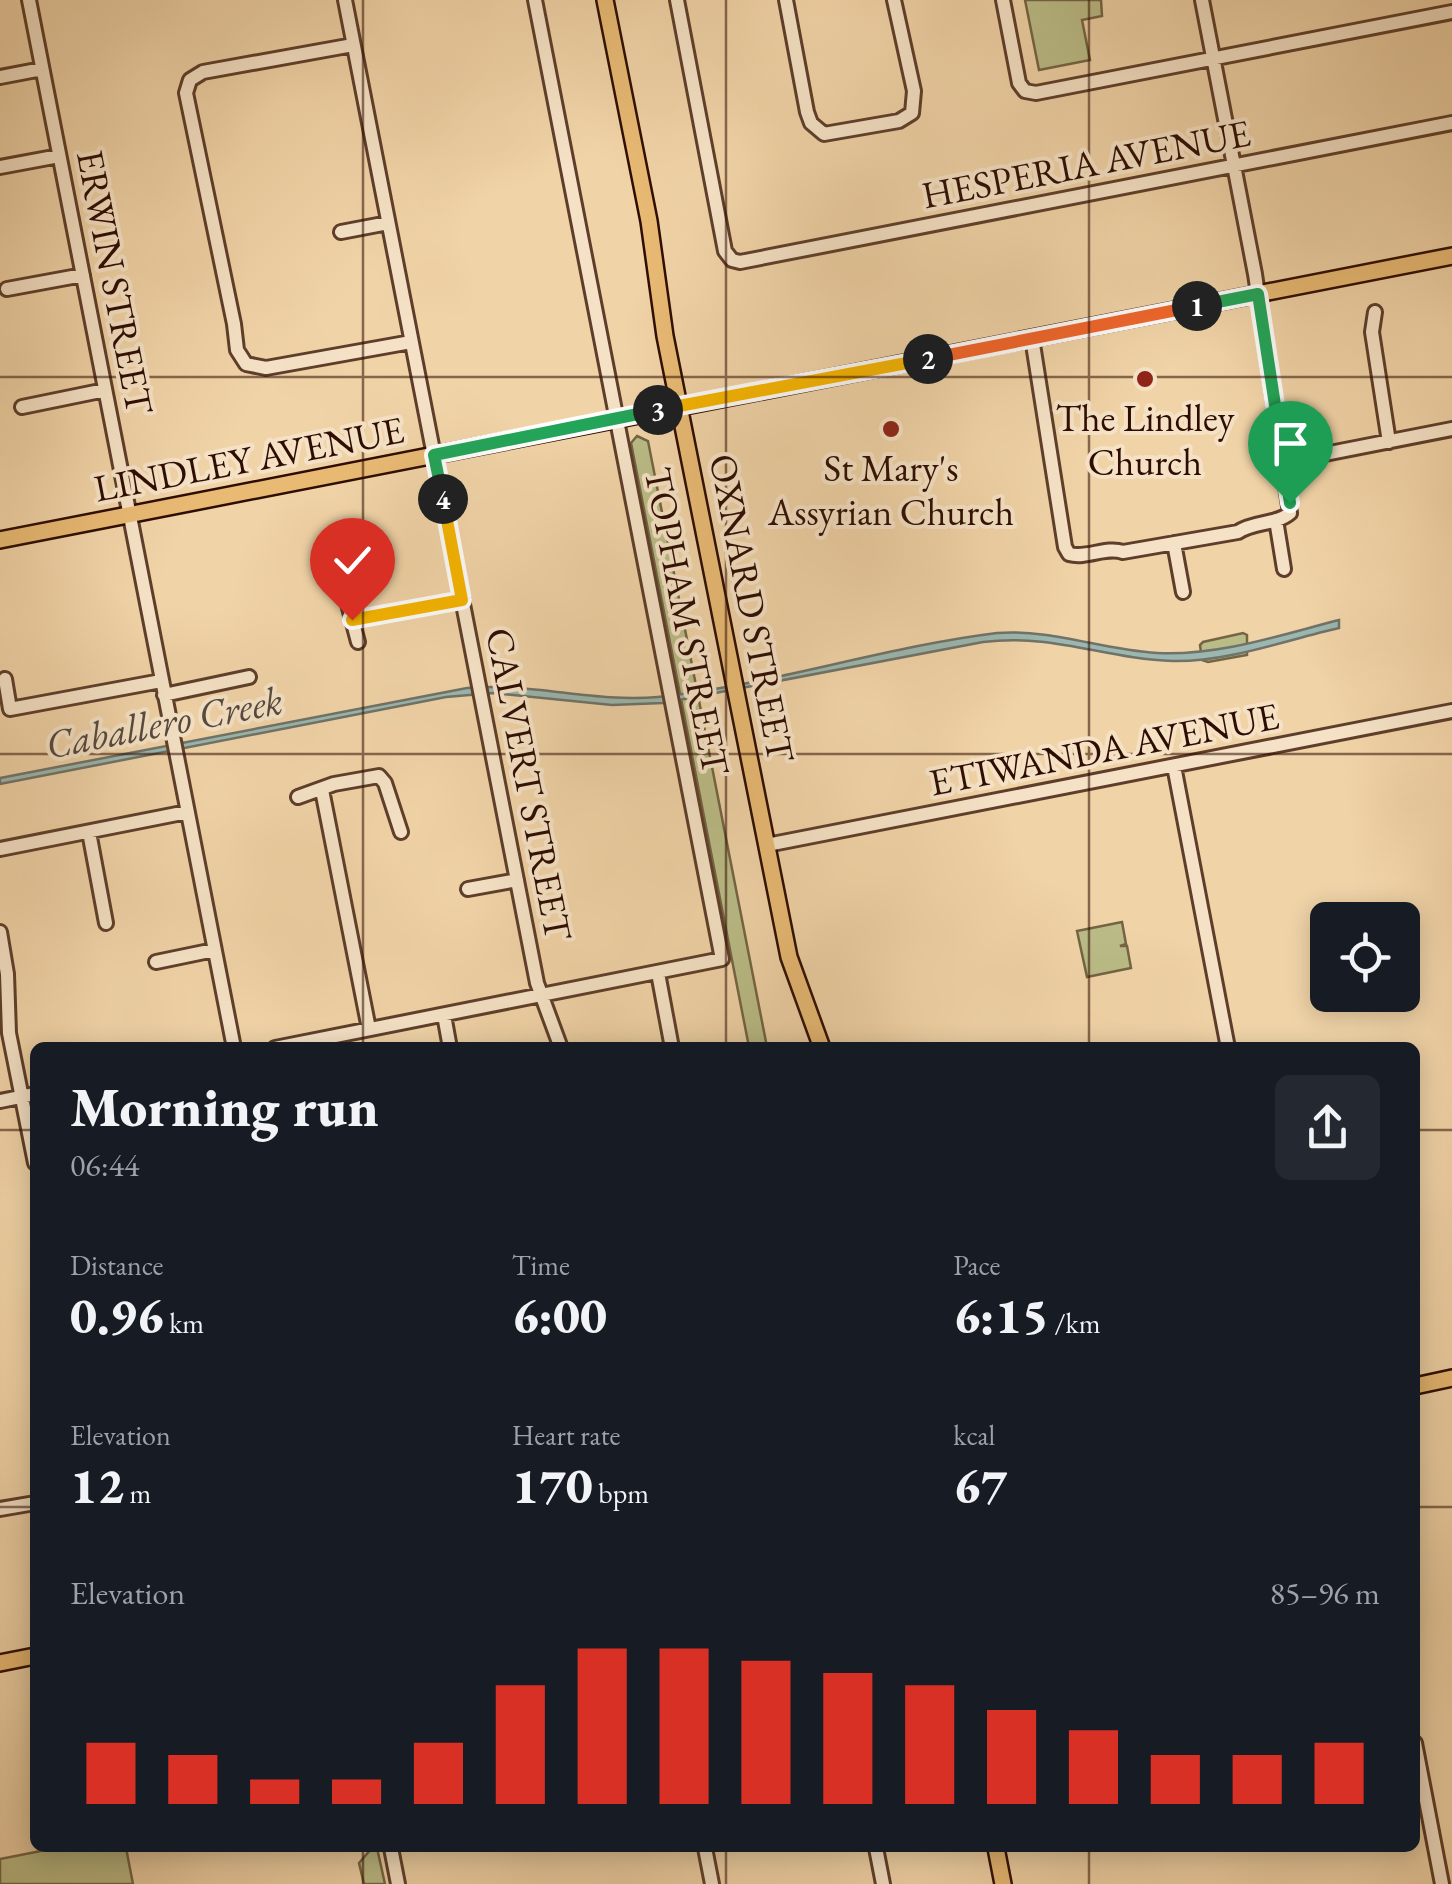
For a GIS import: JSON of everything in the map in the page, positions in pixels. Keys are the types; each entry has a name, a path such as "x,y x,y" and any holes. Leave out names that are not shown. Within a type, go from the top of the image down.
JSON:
{"main road":[{"name":"OXNARD STREET","path":"605,0 649,221 678,406 767,845 795,979 820,1042"},
{"name":"LINDLEY AVENUE","path":"0,540 1452,256"},
{"path":"1420,1385 1452,1378"},
{"path":"0,1663 30,1657"},
{"path":"997,1852 1003,1884"}],"street":[{"name":"ERWIN STREET","path":"29,0 233,1042"},
{"name":"CALVERT STREET","path":"344,0 540,996 558,1042"},
{"name":"TOPHAM STREET","path":"534,0 722,959 658,973"},
{"name":"HESPERIA AVENUE","path":"677,0 725,250 732,260 754,261 1452,122"},
{"path":"786,0 808,112 817,131 824,134 899,121 912,113 914,91 894,0"},
{"path":"1002,0 1019,82 1025,90 1047,91 1452,12"},
{"path":"1032,338 1065,547 1070,554 1117,549 1123,552 1238,532 1248,524 1276,520 1290,513 1258,294 1202,0"},
{"path":"353,46 202,72 193,76 186,93 234,324 234,342 246,364 266,368 410,342"},
{"path":"0,78 42,69"},
{"path":"0,167 59,156"},
{"path":"341,232 388,223"},
{"path":"7,289 83,275"},
{"path":"1376,312 1372,332 1389,442"},
{"path":"22,407 106,390"},
{"path":"1284,462 1452,429"},
{"path":"1276,520 1284,569"},
{"path":"1174,543 1182,592"},
{"path":"338,566 358,642"},
{"path":"352,620 462,600"},
{"path":"5,679 10,709 249,677"},
{"name":"ETIWANDA AVENUE","path":"767,845 1452,711"},
{"path":"1174,766 1227,1042"},
{"path":"298,797 334,784 378,776 401,832"},
{"path":"322,790 369,1029"},
{"path":"0,849 187,812"},
{"path":"90,832 106,923"},
{"path":"468,889 518,880"},
{"path":"0,932 7,974 9,1034 28,1096 0,1101"},
{"path":"156,962 214,950"},
{"path":"341,1041 369,1029 658,973 671,1042"},
{"path":"444,1014 449,1042"},
{"path":"0,1509 30,1503"},
{"path":"1420,1769 1442,1884"},
{"path":"392,1852 398,1884"},
{"path":"706,1852 712,1884"},
{"path":"877,1852 883,1884"}],"green space":[{"path":"1025,0 1101,0 1102,16 1082,20 1090,60 1039,70"},
{"path":"637,436 648,441 766,1042 748,1042 631,443"},
{"path":"1247,635 1247,655 1202,660 1203,642"},
{"path":"1122,922 1126,944 1120,946 1127,946 1131,968 1087,977 1077,931"},
{"path":"36,1852 127,1852 133,1884 0,1884 0,1859"},
{"path":"369,1852 378,1852 385,1884 364,1884 359,1863"}],"water":[{"path":"1339,620 1339,628 1236,654 1194,660 1148,659 1009,640 663,703 612,705 493,693 446,697 0,784 0,778 467,688 658,697 997,633 1038,634 1137,651 1180,653 1249,643"}],"place":[{"name":"The Lindley Church","path":"1145,379"},
{"name":"St Mary's Assyrian Church","path":"891,429"}],"route":[{"path":"352,620 462,600 434,455 1258,294 1290,503"}],"water label":[{"name":"Caballero Creek","path":"164,722"}]}
